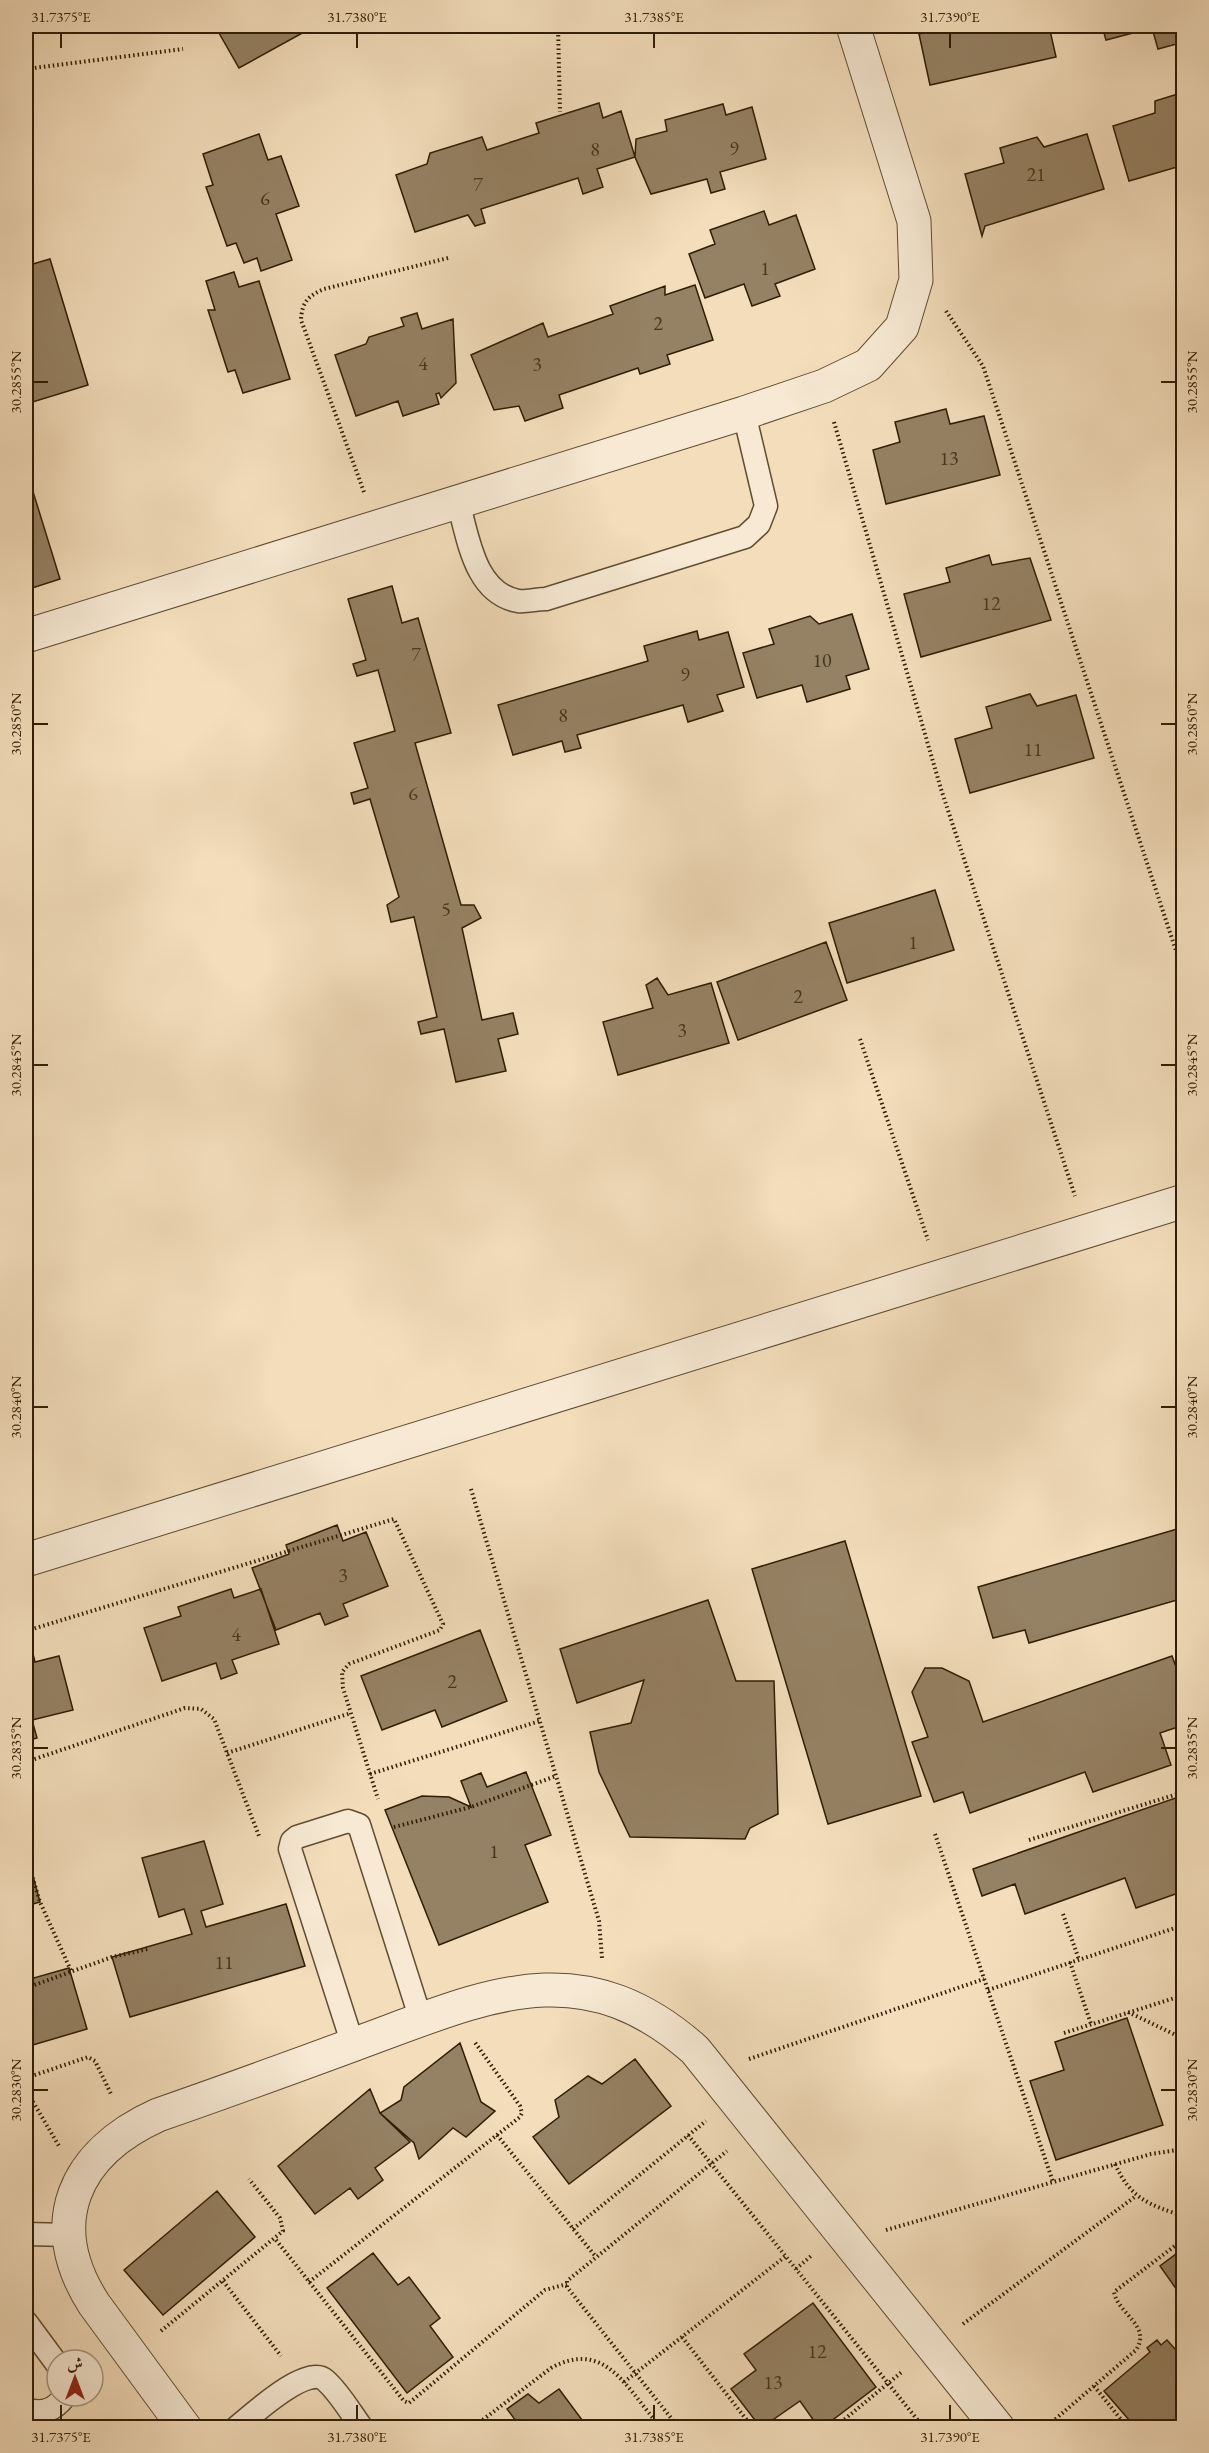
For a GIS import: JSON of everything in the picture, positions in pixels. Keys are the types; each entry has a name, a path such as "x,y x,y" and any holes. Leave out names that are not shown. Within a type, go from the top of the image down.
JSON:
{"street":[{"path":"26,636 744,413 824,386 868,365 902,327 916,280 914,222 854,26"},
{"path":"26,1560 1184,1201"},
{"path":"185,2427 80,2283 72,2259 69,2216 80,2181 93,2160 108,2143 127,2130 158,2115 452,2008 508,1992 567,1990 596,1994 624,2003 673,2031 714,2072 998,2427"}],"lane":[{"path":"458,502 476,565 492,588 518,601 546,599 745,537 759,524 766,506 744,413"},
{"path":"353,2045 292,1856 290,1849 294,1839 348,1821 358,1825 421,2020"},
{"path":"26,2234 69,2235"},
{"path":"26,2322 45,2348"},
{"path":"236,2427 299,2380 312,2376 325,2379 362,2427"},
{"path":"26,2409 42,2413 53,2408"}],"path":[{"path":"558,26 560,112"},
{"path":"26,69 183,49"},
{"path":"376,527 301,320 302,306 310,295 324,289 448,258"},
{"path":"916,280 959,328 983,366 1184,975"},
{"path":"824,386 941,789 1087,1231"},
{"path":"860,1039 940,1277"},
{"path":"471,1489 599,1921 602,1958 596,1994"},
{"path":"26,1631 394,1519 443,1624 440,1630 345,1667 341,1683 388,1828"},
{"path":"26,1762 192,1707 201,1709 214,1719 260,1839 274,1852 292,1856"},
{"path":"227,1753 351,1713"},
{"path":"370,1774 540,1721"},
{"path":"363,1836 471,1807 556,1776"},
{"path":"1029,1840 1184,1792"},
{"path":"935,1834 1053,2182"},
{"path":"26,1856 40,1902 72,1973"},
{"path":"1063,1914 1079,1960"},
{"path":"988,1990 1184,1925"},
{"path":"26,1988 112,1957 148,1949"},
{"path":"1070,1962 1091,2024"},
{"path":"714,2072 984,1979"},
{"path":"1064,2033 1184,1995"},
{"path":"309,2282 520,2117 521,2109 452,2008"},
{"path":"1128,2012 1184,2039"},
{"path":"26,2078 83,2058 93,2059 127,2130"},
{"path":"26,2090 80,2181"},
{"path":"573,2229 734,2098"},
{"path":"567,2284 570,2277 757,2126"},
{"path":"497,2135 596,2258"},
{"path":"688,2135 924,2427"},
{"path":"848,2241 1114,2164 1151,2154 1184,2149"},
{"path":"1114,2164 1137,2196 1154,2208 1184,2216"},
{"path":"131,2355 276,2240 283,2232 283,2222 249,2179"},
{"path":"834,2427 933,2346 1137,2196"},
{"path":"1045,2427 1137,2350 1141,2339 1139,2328 1114,2296 1115,2290 1184,2239"},
{"path":"276,2240 404,2401 409,2403 545,2290 567,2284"},
{"path":"624,2382 786,2256"},
{"path":"223,2281 299,2380"},
{"path":"567,2284 680,2427"},
{"path":"682,2337 753,2427"},
{"path":"472,2427 563,2361 591,2359 604,2364 624,2382 653,2418 654,2427"},
{"path":"1094,2386 1128,2427"}],"building":[{"path":"215,26 315,26 239,68"},
{"path":"956,26 1049,26 1056,57 930,85 919,34"},
{"path":"1102,26 1184,26 1184,42 1158,49 1152,28 1106,40"},
{"path":"1184,92 1184,165 1129,181 1113,126 1155,113 1155,101"},
{"path":"599,103 603,118 621,111 635,157 597,169 603,187 583,194 578,178 481,209 485,223 475,226 468,215 415,232 396,175 427,164 430,153 482,137 487,150 539,133 536,123"},
{"path":"723,104 726,115 752,107 766,159 720,172 725,189 711,193 707,179 651,194 635,157 636,139 667,131 665,120"},
{"path":"259,134 268,160 281,156 299,206 276,214 292,260 261,271 257,258 244,263 236,243 227,246 206,187 213,185 203,154"},
{"path":"1087,134 1104,189 985,226 982,236 965,174 1004,163 1000,148 1037,137 1044,147"},
{"path":"764,211 769,225 796,215 815,269 775,284 780,296 752,306 744,284 705,298 689,254 715,244 710,230"},
{"path":"50,259 88,385 26,404 26,266"},
{"path":"234,272 239,287 259,281 290,379 243,393 235,370 228,372 208,310 215,310 206,281"},
{"path":"695,285 713,340 667,355 670,364 640,374 638,368 559,395 563,408 525,421 519,406 494,410 471,355 543,323 548,337 613,314 610,306 665,286 665,295"},
{"path":"417,313 422,329 453,319 456,383 441,398 439,393 436,394 439,404 403,416 398,401 356,416 335,355 366,344 369,337 404,326 401,318"},
{"path":"946,409 950,424 984,416 1000,475 886,504 873,450 900,442 895,422"},
{"path":"26,469 60,579 26,590"},
{"path":"989,555 992,565 1030,558 1051,620 921,657 904,594 950,582 946,568"},
{"path":"392,586 402,623 418,618 451,733 415,743 461,905 474,905 481,918 462,928 482,1020 513,1013 518,1034 498,1039 506,1071 456,1082 444,1029 421,1034 418,1022 437,1017 414,917 391,922 387,905 399,897 370,799 354,804 351,793 368,788 354,743 395,731 378,670 357,676 353,664 366,660 348,599"},
{"path":"852,614 869,669 846,676 850,689 807,702 802,685 757,698 743,653 774,644 769,629 810,616 819,624"},
{"path":"697,631 699,640 728,632 744,687 717,695 723,711 688,722 683,705 577,735 581,748 565,752 562,741 513,755 498,705 648,661 644,646"},
{"path":"1030,694 1037,706 1076,695 1094,758 970,793 955,739 992,728 986,707"},
{"path":"935,890 954,950 847,983 829,923"},
{"path":"826,942 847,1000 738,1040 717,982"},
{"path":"657,978 668,995 711,983 729,1043 618,1075 603,1022 653,1008 646,985"},
{"path":"337,1525 343,1541 366,1532 388,1586 343,1604 348,1616 325,1625 320,1613 276,1630 252,1568 289,1554 286,1545"},
{"path":"1184,1527 1184,1598 1029,1643 1025,1630 993,1638 978,1587"},
{"path":"845,1541 921,1796 828,1824 752,1569"},
{"path":"231,1589 234,1598 261,1589 279,1644 232,1660 237,1673 221,1679 216,1663 162,1681 144,1628 181,1616 178,1607"},
{"path":"708,1600 736,1681 774,1681 778,1814 750,1828 745,1839 630,1837 599,1772 590,1732 631,1723 644,1680 577,1703 560,1649"},
{"path":"480,1630 507,1701 442,1727 435,1710 382,1730 361,1676"},
{"path":"32,1650 35,1662 59,1656 73,1710 32,1720 37,1738 26,1741 26,1652"},
{"path":"1172,1656 1184,1688 1184,1725 1160,1733 1171,1765 1093,1792 1085,1772 970,1813 963,1792 934,1802 912,1742 928,1737 912,1692 925,1668 942,1668 969,1681 983,1722"},
{"path":"526,1772 551,1835 525,1845 548,1902 439,1945 385,1810 422,1796 449,1797 471,1807 461,1781 481,1773 487,1787"},
{"path":"1184,1795 1184,1891 1136,1908 1125,1878 1025,1914 1015,1884 982,1896 973,1869"},
{"path":"204,1841 223,1904 201,1911 206,1927 286,1904 305,1966 130,2017 112,1957 192,1934 184,1909 159,1917 142,1858"},
{"path":"26,1850 40,1902 26,1906"},
{"path":"26,1967 34,1978 69,1968 87,2029 26,2047"},
{"path":"1127,2018 1163,2125 1056,2160 1030,2081 1064,2070 1055,2042"},
{"path":"460,2043 481,2102 495,2111 466,2137 453,2128 419,2159 414,2143 380,2113 401,2100 404,2087"},
{"path":"635,2059 671,2106 569,2184 533,2137 559,2117 555,2100 588,2076 602,2084"},
{"path":"370,2089 380,2113 410,2142 375,2168 383,2180 358,2199 350,2188 315,2214 278,2166"},
{"path":"217,2191 255,2237 163,2315 124,2270"},
{"path":"1184,2248 1184,2300 1160,2266"},
{"path":"373,2253 398,2285 409,2277 440,2318 430,2326 453,2357 407,2393 327,2288"},
{"path":"813,2303 876,2387 822,2428 819,2428 800,2401 761,2428 731,2389 756,2370 744,2354"},
{"path":"1157,2340 1161,2345 1167,2340 1184,2359 1184,2428 1136,2428 1104,2391 1150,2352 1147,2348"},
{"path":"559,2389 588,2428 515,2428 519,2425 507,2409 528,2394 539,2403"}]}
